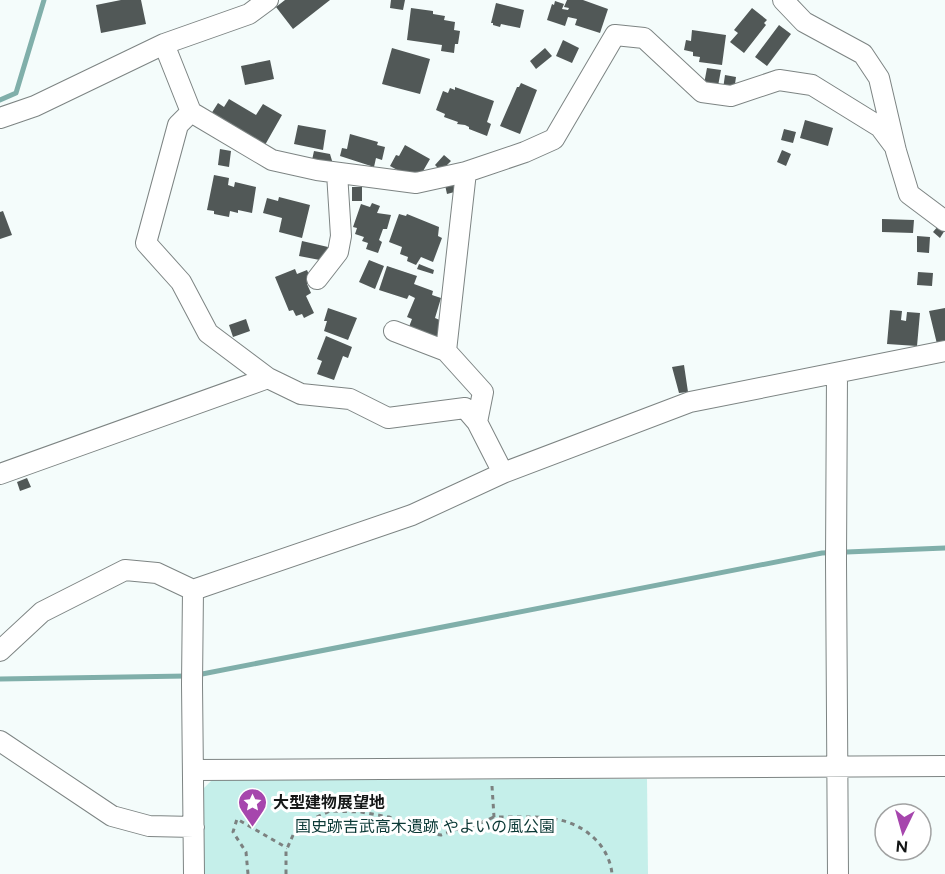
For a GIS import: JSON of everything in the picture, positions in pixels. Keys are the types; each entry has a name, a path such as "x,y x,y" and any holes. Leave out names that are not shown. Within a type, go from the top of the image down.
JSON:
{"street":[{"path":"0,118 35,106 164,44 249,14 268,0"},
{"path":"783,0 804,22 863,54 879,78 909,194 945,221"},
{"path":"164,44 190,112 272,160 337,173 416,183 466,172 525,152 554,139 615,35 644,38 702,92 731,96 779,80 812,85 880,127 895,147"},
{"path":"190,112 178,125 146,243 181,282 207,333 268,378 301,394 350,399 388,418 465,408 477,422 503,473"},
{"path":"446,351 466,172"},
{"path":"317,279 338,252 341,236 337,173"},
{"path":"394,331 446,351 483,392 477,422"},
{"path":"0,651 42,612 125,570 157,573 193,590 412,515 503,473 690,402 945,351"},
{"path":"837,373 838,874"},
{"path":"0,474 268,378"},
{"path":"193,590 194,874"},
{"path":"0,741 112,816 149,826 194,827"},
{"path":"194,770 945,766"}],"path":[{"path":"494,768 491,793 494,817"},
{"path":"286,874 286,848 297,826 330,811 361,812 389,817 426,833 441,835 494,817 563,819 589,833 600,844 606,854 612,874"},
{"path":"248,874 246,852 233,832 237,819 286,848"}],"green space":[{"name":"国史跡吉武高木遺跡 やよいの風公園","path":"647,779 648,874 202,874 202,790 212,780"}],"building":[{"path":"121,0 141,0 146,24 101,33 96,5"},
{"path":"285,0 330,0 293,29 276,7"},
{"path":"391,0 405,0 403,10 390,8"},
{"path":"567,0 583,0 608,9 600,33 575,25 577,19 568,17 565,26 547,20 555,1 564,4 562,9 568,10 569,8 564,7"},
{"path":"496,3 524,10 520,28 501,24 500,27 491,23"},
{"path":"411,8 433,11 433,14 445,16 444,20 455,22 454,30 460,31 454,53 441,51 442,45 407,40"},
{"path":"752,8 767,20 764,23 766,25 744,53 730,42 738,33 734,30"},
{"path":"779,25 791,34 767,66 755,57"},
{"path":"692,30 726,35 722,65 699,62 700,57 693,56 693,52 684,50 686,40 691,41"},
{"path":"563,40 579,48 572,63 556,56"},
{"path":"392,48 430,59 420,94 382,84"},
{"path":"545,48 552,56 536,69 530,61"},
{"path":"270,60 274,79 245,85 241,66"},
{"path":"707,68 721,70 718,86 704,84"},
{"path":"725,75 736,77 734,91 723,89"},
{"path":"521,83 537,90 520,134 500,126 517,87"},
{"path":"455,87 494,101 487,122 491,124 487,136 465,125 457,124 458,122 444,117 445,114 436,110 443,91 448,93 450,88 455,90"},
{"path":"229,99 256,115 263,104 282,115 265,145 211,114 218,103 224,107"},
{"path":"805,120 833,128 828,146 800,138"},
{"path":"298,125 326,130 323,150 294,144"},
{"path":"784,129 796,132 793,143 781,140"},
{"path":"350,134 378,142 377,145 385,147 382,160 376,158 374,167 340,156 342,148 347,149"},
{"path":"405,145 430,159 419,178 414,179 390,166"},
{"path":"220,149 231,151 229,167 218,165"},
{"path":"782,150 791,154 786,166 777,162"},
{"path":"314,151 330,154 333,164 312,160"},
{"path":"444,155 451,161 441,171 435,165"},
{"path":"214,175 229,178 228,185 234,187 235,182 256,187 252,213 230,211 229,217 207,210"},
{"path":"460,181 462,190 447,194 445,185"},
{"path":"352,187 362,187 362,201 352,201"},
{"path":"279,197 310,205 302,238 279,232 282,218 263,213 267,198 278,201"},
{"path":"372,203 380,206 377,213 391,215 387,229 383,229 379,240 382,242 378,253 366,249 368,243 362,241 364,237 355,234 357,228 353,227 361,204 370,207"},
{"path":"3,211 12,235 0,239 0,212"},
{"path":"399,214 406,216 407,214 439,227 438,236 442,238 433,262 421,257 416,265 407,261 408,257 400,254 402,247 389,242"},
{"path":"882,219 914,220 913,233 882,232"},
{"path":"939,225 945,230 940,238 933,232"},
{"path":"917,236 930,237 929,253 917,252"},
{"path":"302,241 328,247 325,261 299,256"},
{"path":"369,260 384,266 375,289 359,282"},
{"path":"419,264 434,270 433,274 417,269"},
{"path":"387,266 417,276 414,284 433,291 432,295 441,298 435,318 442,321 437,340 407,332 412,319 407,317 415,298 409,295 407,299 379,290"},
{"path":"295,269 297,274 307,270 312,282 307,284 311,293 306,296 314,313 304,318 302,314 296,316 293,310 289,311 275,277"},
{"path":"918,272 933,273 932,286 917,285"},
{"path":"328,308 357,318 348,340 324,331"},
{"path":"945,308 945,342 937,344 929,311"},
{"path":"890,310 902,311 901,320 906,321 907,312 920,313 917,346 887,344"},
{"path":"246,319 250,331 233,337 229,325"},
{"path":"326,336 352,347 348,358 343,356 334,380 317,374 322,361 317,359"},
{"path":"684,365 688,392 679,393 672,367"},
{"path":"27,478 31,487 20,491 17,482"}],"waterway":[{"path":"0,100 16,93 44,0"},
{"path":"197,675 822,553 945,548"},
{"path":"0,679 187,676"}],"place":[{"name":"大型建物展望地","path":"252,828"}]}
